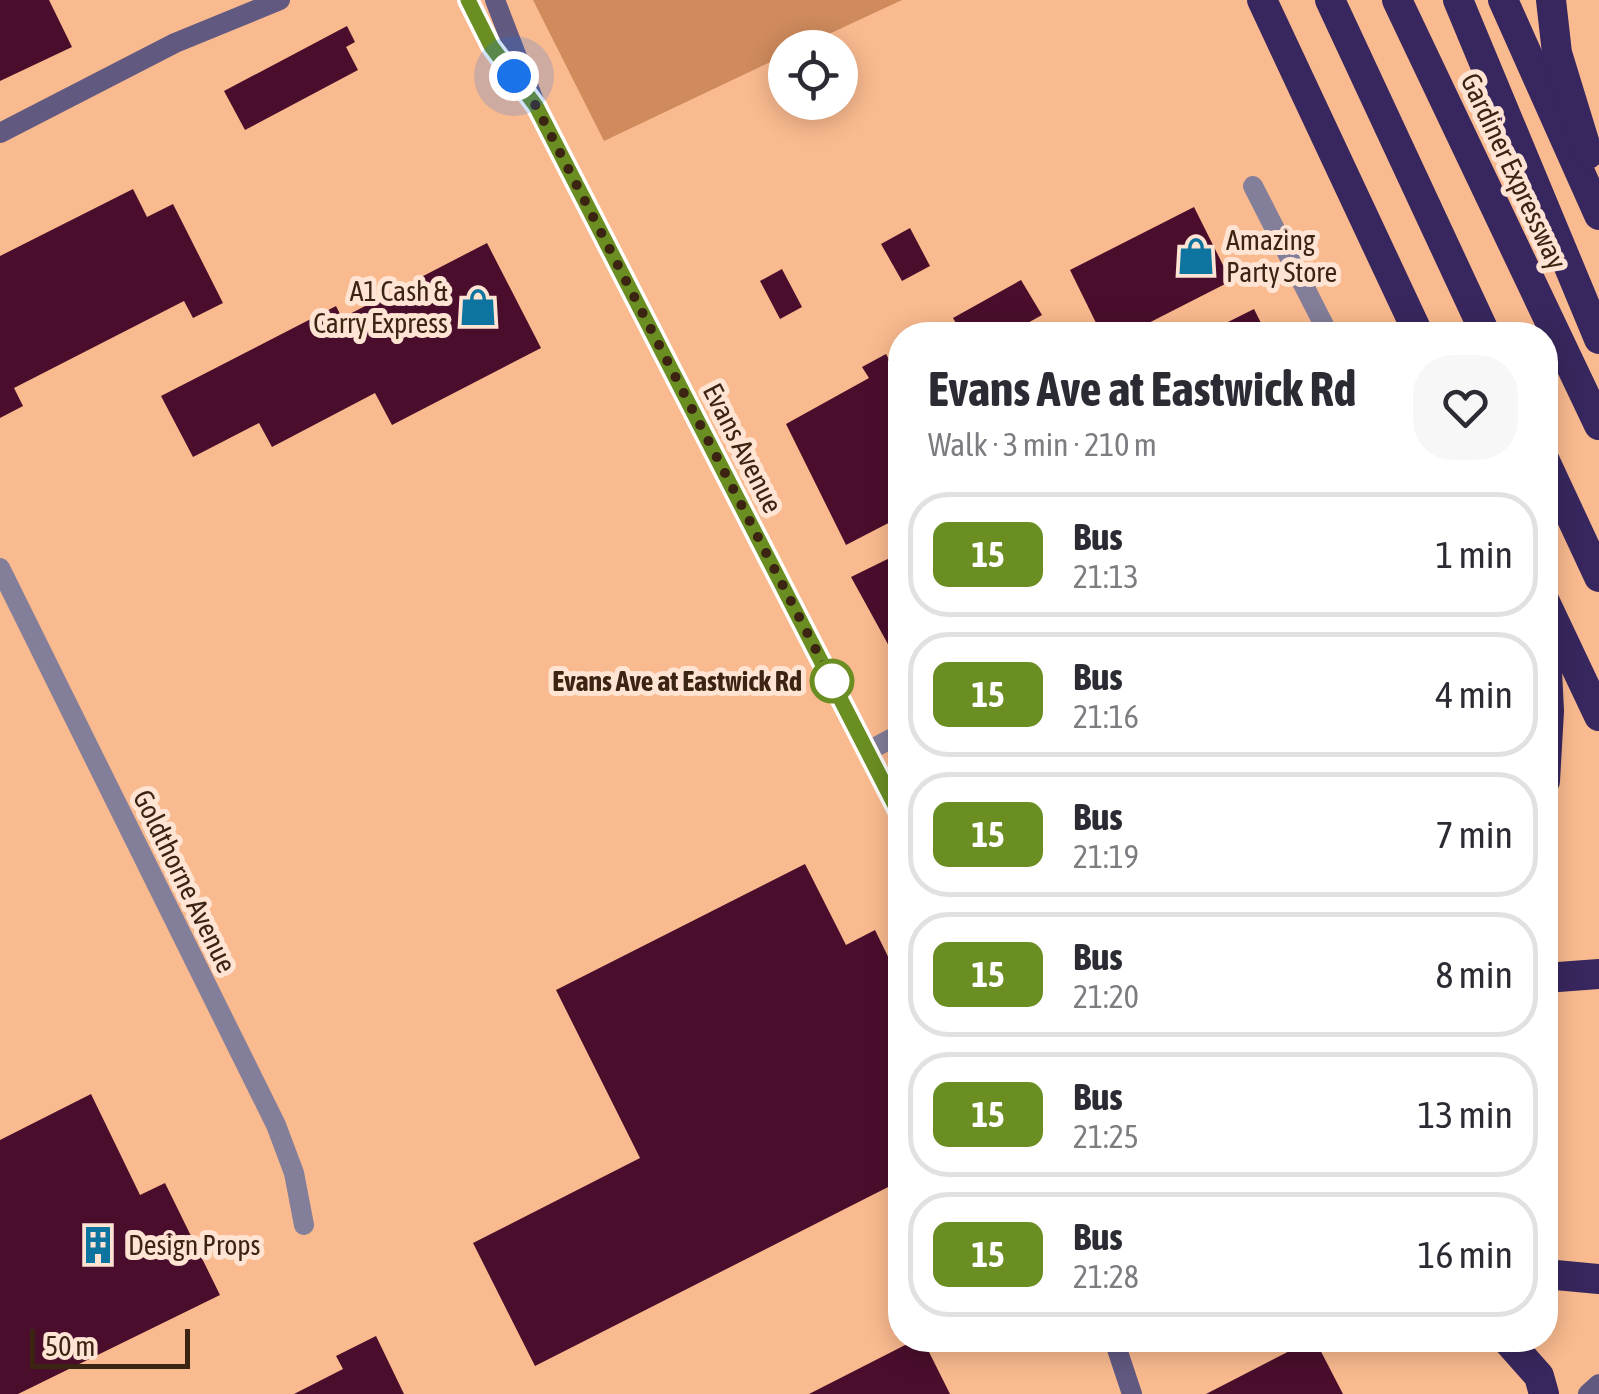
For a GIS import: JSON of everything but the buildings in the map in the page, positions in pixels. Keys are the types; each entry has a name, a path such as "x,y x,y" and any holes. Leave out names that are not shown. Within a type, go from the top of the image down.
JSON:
{"highway":[{"path":"1262,0 1413,322"},
{"path":"1330,0 1480,322"},
{"name":"Gardiner Expressway","path":"1397,0 1550,322"},
{"path":"1458,0 1599,340"},
{"path":"1503,0 1598,213"},
{"path":"1551,0 1557,54 1585,138 1598,213"},
{"name":"Gardiner Expressway","path":"1558,339 1599,425"},
{"path":"1558,489 1599,577"},
{"path":"1558,629 1599,716"},
{"path":"1558,977 1599,974"},
{"path":"1558,1275 1599,1279"},
{"path":"1518,1352 1539,1376 1544,1394"}],"main road":[{"path":"200,31 246,0"},
{"path":"0,133 200,31 280,0"},
{"name":"Evans Avenue","path":"468,0 491,46 536,106"},
{"name":"Evans Avenue","path":"495,0 536,106 888,792"},
{"path":"1118,1352 1132,1394"},
{"path":"1588,1394 1599,1384"}],"street":[{"path":"1253,186 1322,322"},
{"name":"Goldthorne Avenue","path":"0,568 276,1124 294,1174 304,1225"},
{"path":"868,751 888,740"}],"shaded area":[{"path":"533,0 902,0 838,30 768,30 768,63 604,141"}],"bus line":[{"name":"15","path":"468,0 491,46 536,106 888,791"}],"place":[{"name":"Amazing Party Store","path":"1196,256"},
{"name":"A1 Cash & Carry Express","path":"478,307"},
{"name":"Evans Ave at Eastwick Rd","path":"832,681"},
{"name":"Design Props","path":"98,1245"}],"route":[{"path":"514,76 536,106 832,681"}]}
